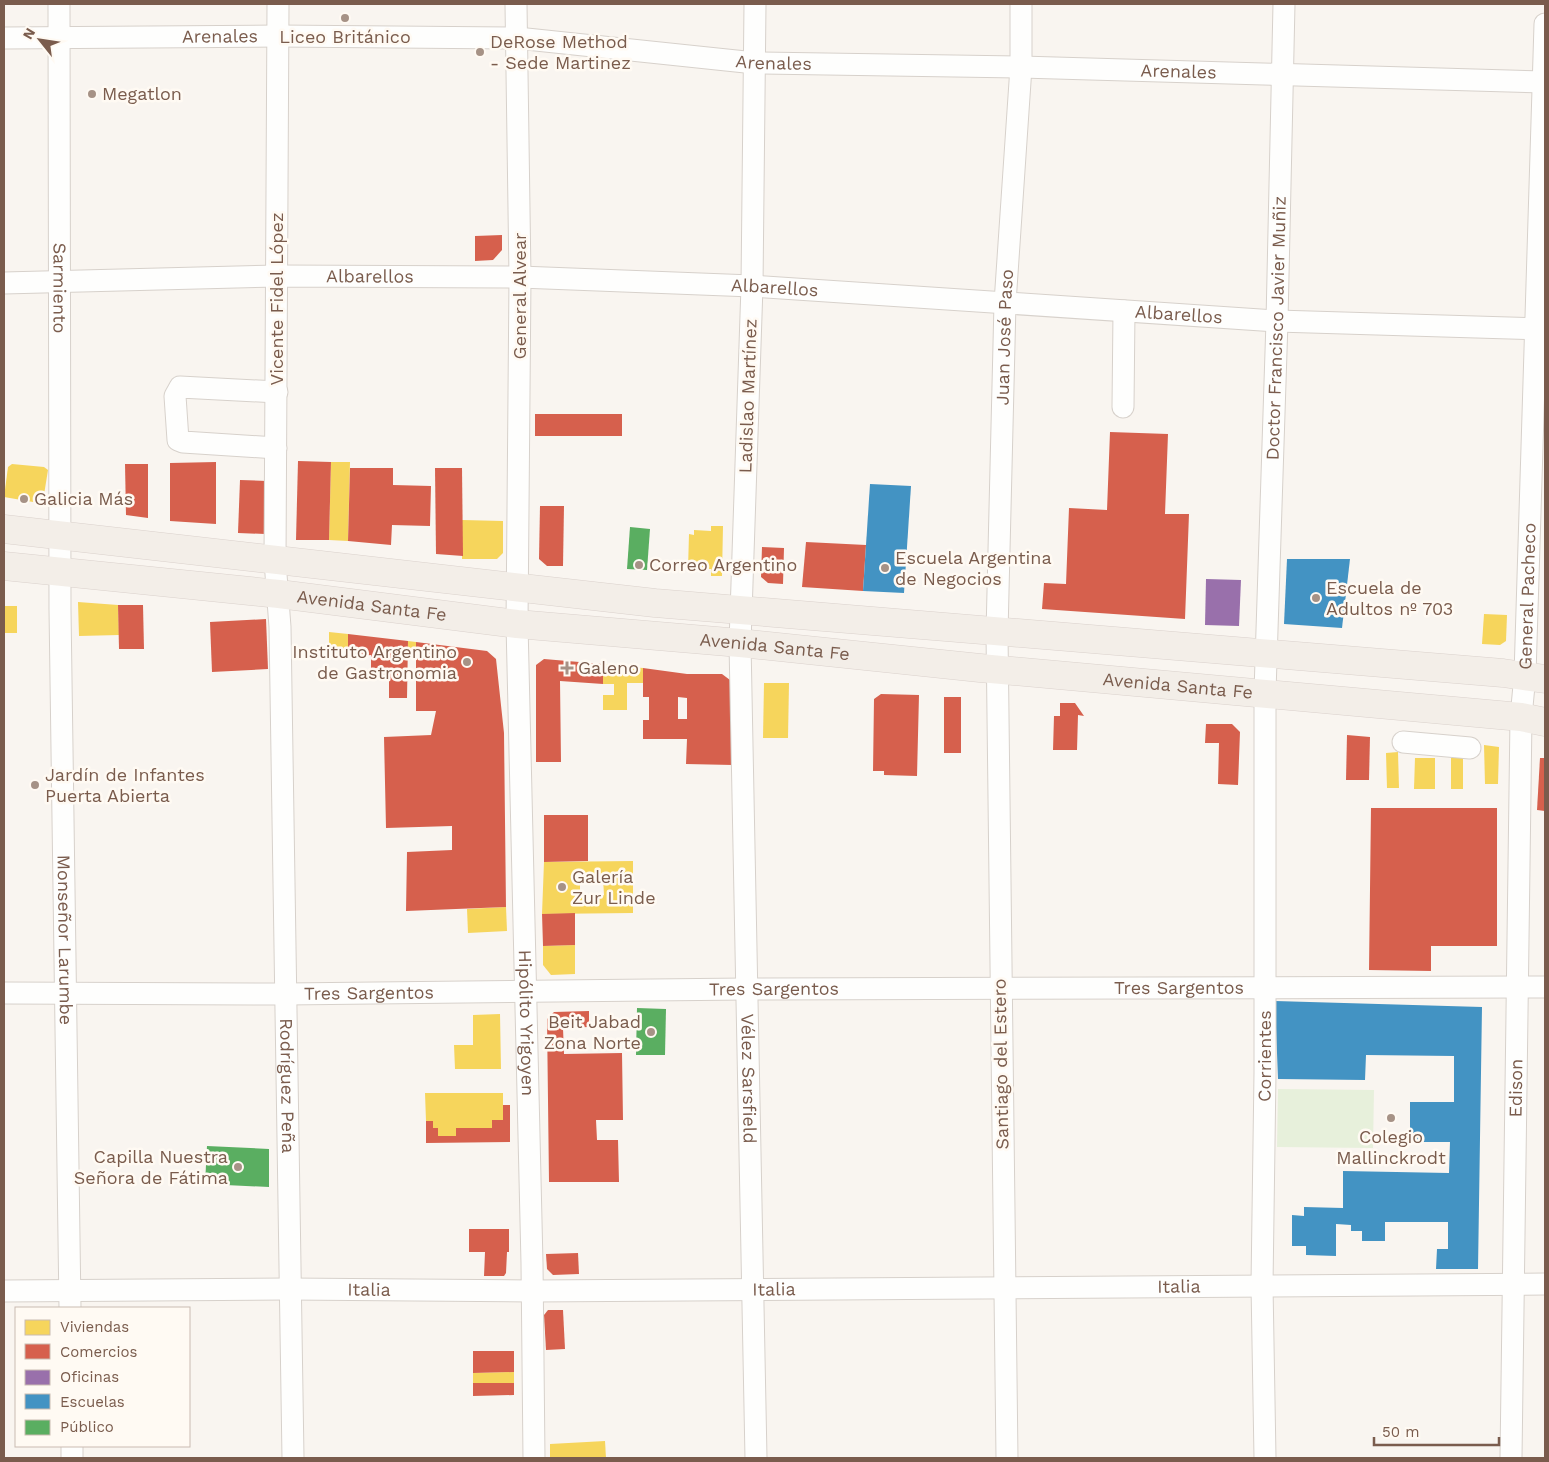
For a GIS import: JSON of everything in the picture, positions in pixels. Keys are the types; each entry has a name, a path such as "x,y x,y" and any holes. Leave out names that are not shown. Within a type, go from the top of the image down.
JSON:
{"main road":[{"name":"Avenida Santa Fe","path":"4,528 275,561 655,603 741,608 997,633 1535,677"},
{"name":"Avenida Santa Fe","path":"4,566 279,594 517,624 740,643 997,670 1265,692 1533,719"}],"street":[{"name":"Sarmiento","path":"59,4 59,572"},
{"name":"Vicente Fidel López","path":"278,4 275,561 279,594"},
{"name":"General Alvear","path":"516,4 520,277 518,588"},
{"name":"Ladislao Martínez","path":"741,608 752,286 755,4"},
{"name":"Juan José Paso","path":"997,670 1005,303 1021,67 1021,4"},
{"name":"Doctor Francisco Javier Muñiz","path":"1266,654 1277,321 1284,4"},
{"name":"General Pacheco","path":"1533,719 1545,24"},
{"name":"Arenales","path":"4,38 278,36 517,38 755,63 1021,67 1544,82"},
{"name":"Albarellos","path":"4,283 278,276 520,277 752,286 1277,321 1540,329"},
{"path":"1123,408 1124,311"},
{"path":"276,448 183,442 178,440 175,396 180,387 277,392"},
{"name":"Monseñor Larumbe","path":"59,572 70,1299"},
{"name":"Hipólito Yrigoyen","path":"518,588 517,624 522,780 524,992 532,1291 534,1458"},
{"name":"Rodríguez Peña","path":"279,594 292,1458"},
{"name":"Vélez Sarsfield","path":"741,608 746,989 754,1289 756,1458"},
{"name":"Corrientes","path":"1265,1458 1262,1285 1266,654"},
{"name":"Santiago del Estero","path":"997,670 1007,1458"},
{"name":"Edison","path":"1511,1458 1519,987 1533,719"},
{"path":"1403,742 1470,748"},
{"name":"Tres Sargentos","path":"4,993 286,994 746,989 1545,987"},
{"name":"Italia","path":"4,1291 70,1299 288,1289 532,1291 1545,1284"}],"green space":[{"path":"1278,1089 1374,1090 1373,1148 1277,1147"}],"building: Viviendas":[{"path":"331,462 350,462 348,541 329,540"},
{"path":"12,464 44,467 48,470 43,501 39,503 4,497 8,467"},
{"path":"462,520 503,521 503,553 497,559 462,559"},
{"path":"711,526 723,526 722,576 711,576 711,569 688,569 689,534 694,535 694,530 711,531"},
{"path":"78,602 118,605 119,635 79,636"},
{"path":"4,606 17,606 17,633 4,633"},
{"path":"1484,614 1507,615 1506,641 1500,645 1482,644"},
{"path":"329,632 348,634 348,657 329,658"},
{"path":"408,641 416,642 416,657 408,657"},
{"path":"603,664 643,668 643,683 627,683 627,710 603,710 603,695 614,695 614,684 603,684"},
{"path":"764,683 789,683 788,738 763,738"},
{"path":"1484,745 1499,747 1498,784 1485,784"},
{"path":"1398,752 1399,788 1387,788 1386,753"},
{"path":"1415,758 1435,758 1435,789 1414,789"},
{"path":"1451,758 1463,758 1463,789 1451,789"},
{"name":"Galería Zur Linde","path":"633,861 633,913 542,914 544,862","holes":["603,878 604,895 580,896 580,879"]},
{"path":"506,907 507,931 468,933 467,909"},
{"path":"575,945 575,974 551,975 543,965 543,946"},
{"path":"500,1014 501,1069 455,1069 454,1045 473,1045 473,1015"},
{"path":"425,1093 503,1093 503,1120 492,1120 492,1128 456,1128 456,1136 438,1136 438,1128 433,1128 433,1121 426,1121"},
{"path":"514,1372 514,1383 473,1383 473,1373"},
{"path":"605,1441 606,1458 550,1458 550,1444"}],"building: Comercios":[{"path":"502,235 502,250 493,260 475,261 475,236"},
{"path":"535,414 622,414 622,436 535,436"},
{"path":"1110,432 1168,434 1165,514 1189,514 1185,619 1042,609 1044,583 1066,584 1069,508 1107,510"},
{"path":"298,461 331,462 329,540 296,540"},
{"path":"216,462 216,524 170,521 170,463"},
{"path":"125,464 148,464 148,518 126,515"},
{"path":"350,468 393,468 393,485 431,486 430,526 392,525 391,545 348,541"},
{"path":"435,468 462,468 463,556 436,554"},
{"path":"240,480 267,481 265,534 238,533"},
{"path":"540,506 564,506 563,566 547,566 539,559"},
{"path":"806,542 866,545 863,591 802,587"},
{"path":"762,547 784,548 783,584 768,583 761,577"},
{"path":"118,605 143,605 144,649 119,649"},
{"path":"266,619 268,669 212,672 210,622"},
{"path":"348,634 408,641 407,698 389,698 389,677 371,676 371,655 348,657"},
{"path":"416,642 487,651 496,659 504,733 506,907 406,911 407,852 452,850 452,826 386,828 384,737 431,735 436,711 416,711"},
{"path":"544,659 603,664 603,684 560,681 561,762 536,762 536,665"},
{"path":"643,668 687,674 722,674 730,680 735,690 733,765 686,764 687,739 643,739 643,720 649,720 649,697 643,697","holes":["678,697 687,698 687,719 678,719"]},
{"path":"881,694 919,695 917,776 884,775 884,771 873,771 874,699"},
{"path":"944,697 961,697 961,753 944,753"},
{"path":"1060,703 1075,703 1084,716 1078,715 1077,750 1053,750 1054,716 1060,716"},
{"path":"1206,724 1232,724 1240,732 1238,785 1218,784 1219,743 1205,743"},
{"path":"1347,735 1370,737 1369,780 1346,780"},
{"path":"1540,758 1545,758 1545,811 1537,810"},
{"path":"1371,808 1497,808 1497,946 1431,946 1431,971 1369,970"},
{"path":"544,815 588,815 588,861 544,862"},
{"path":"575,913 575,945 543,946 542,914"},
{"path":"589,1011 589,1027 563,1028 564,1054 622,1053 623,1120 596,1120 597,1140 618,1140 619,1182 549,1182 547,1019 554,1012"},
{"path":"503,1105 510,1105 510,1142 426,1143 426,1121 433,1121 433,1128 438,1128 438,1136 456,1136 456,1128 492,1128 492,1120 503,1120"},
{"path":"469,1229 509,1229 509,1252 507,1252 506,1273 504,1276 484,1276 485,1252 469,1252"},
{"path":"578,1253 579,1274 553,1275 547,1269 546,1254"},
{"path":"548,1310 563,1310 565,1349 546,1350 544,1315"},
{"path":"473,1351 514,1351 514,1372 473,1373"},
{"path":"473,1383 514,1383 514,1395 473,1396"}],"building: Oficinas":[{"path":"1206,579 1241,580 1239,626 1205,625"}],"building: Escuelas":[{"path":"870,484 911,486 904,593 863,591"},
{"path":"1287,559 1350,559 1342,628 1284,624"},
{"path":"1275,1001 1482,1007 1478,1269 1436,1269 1437,1249 1448,1249 1448,1222 1385,1222 1385,1241 1362,1241 1362,1231 1351,1231 1351,1225 1336,1224 1336,1256 1306,1255 1306,1246 1292,1246 1292,1215 1304,1216 1304,1207 1343,1208 1343,1171 1449,1173 1450,1142 1410,1142 1410,1102 1454,1102 1454,1056 1366,1055 1365,1080 1278,1079"}],"building: Público":[{"path":"630,527 650,529 647,570 627,569"},
{"name":"Beit Jabad Zona Norte","path":"637,1008 666,1009 665,1055 636,1055"},
{"name":"Capilla Nuestra Señora de Fátima","path":"207,1146 269,1149 269,1187 205,1184"}],"place":[{"name":"Liceo Británico","path":"345,18"},
{"name":"DeRose Method - Sede Martinez","path":"480,52"},
{"name":"Megatlon","path":"92,94"},
{"name":"Galicia Más","path":"24,499"},
{"name":"Correo Argentino","path":"639,565"},
{"name":"Escuela Argentina de Negocios","path":"885,568"},
{"name":"Escuela de Adultos nº 703","path":"1316,598"},
{"name":"Instituto Argentino de Gastronomia","path":"467,662"},
{"name":"Galeno","path":"567,668"},
{"name":"Jardín de Infantes Puerta Abierta","path":"35,785"},
{"name":"Galería Zur Linde","path":"562,887"},
{"name":"Beit Jabad Zona Norte","path":"651,1032"},
{"name":"Colegio Mallinckrodt","path":"1391,1118"},
{"name":"Capilla Nuestra Señora de Fátima","path":"238,1167"}]}
